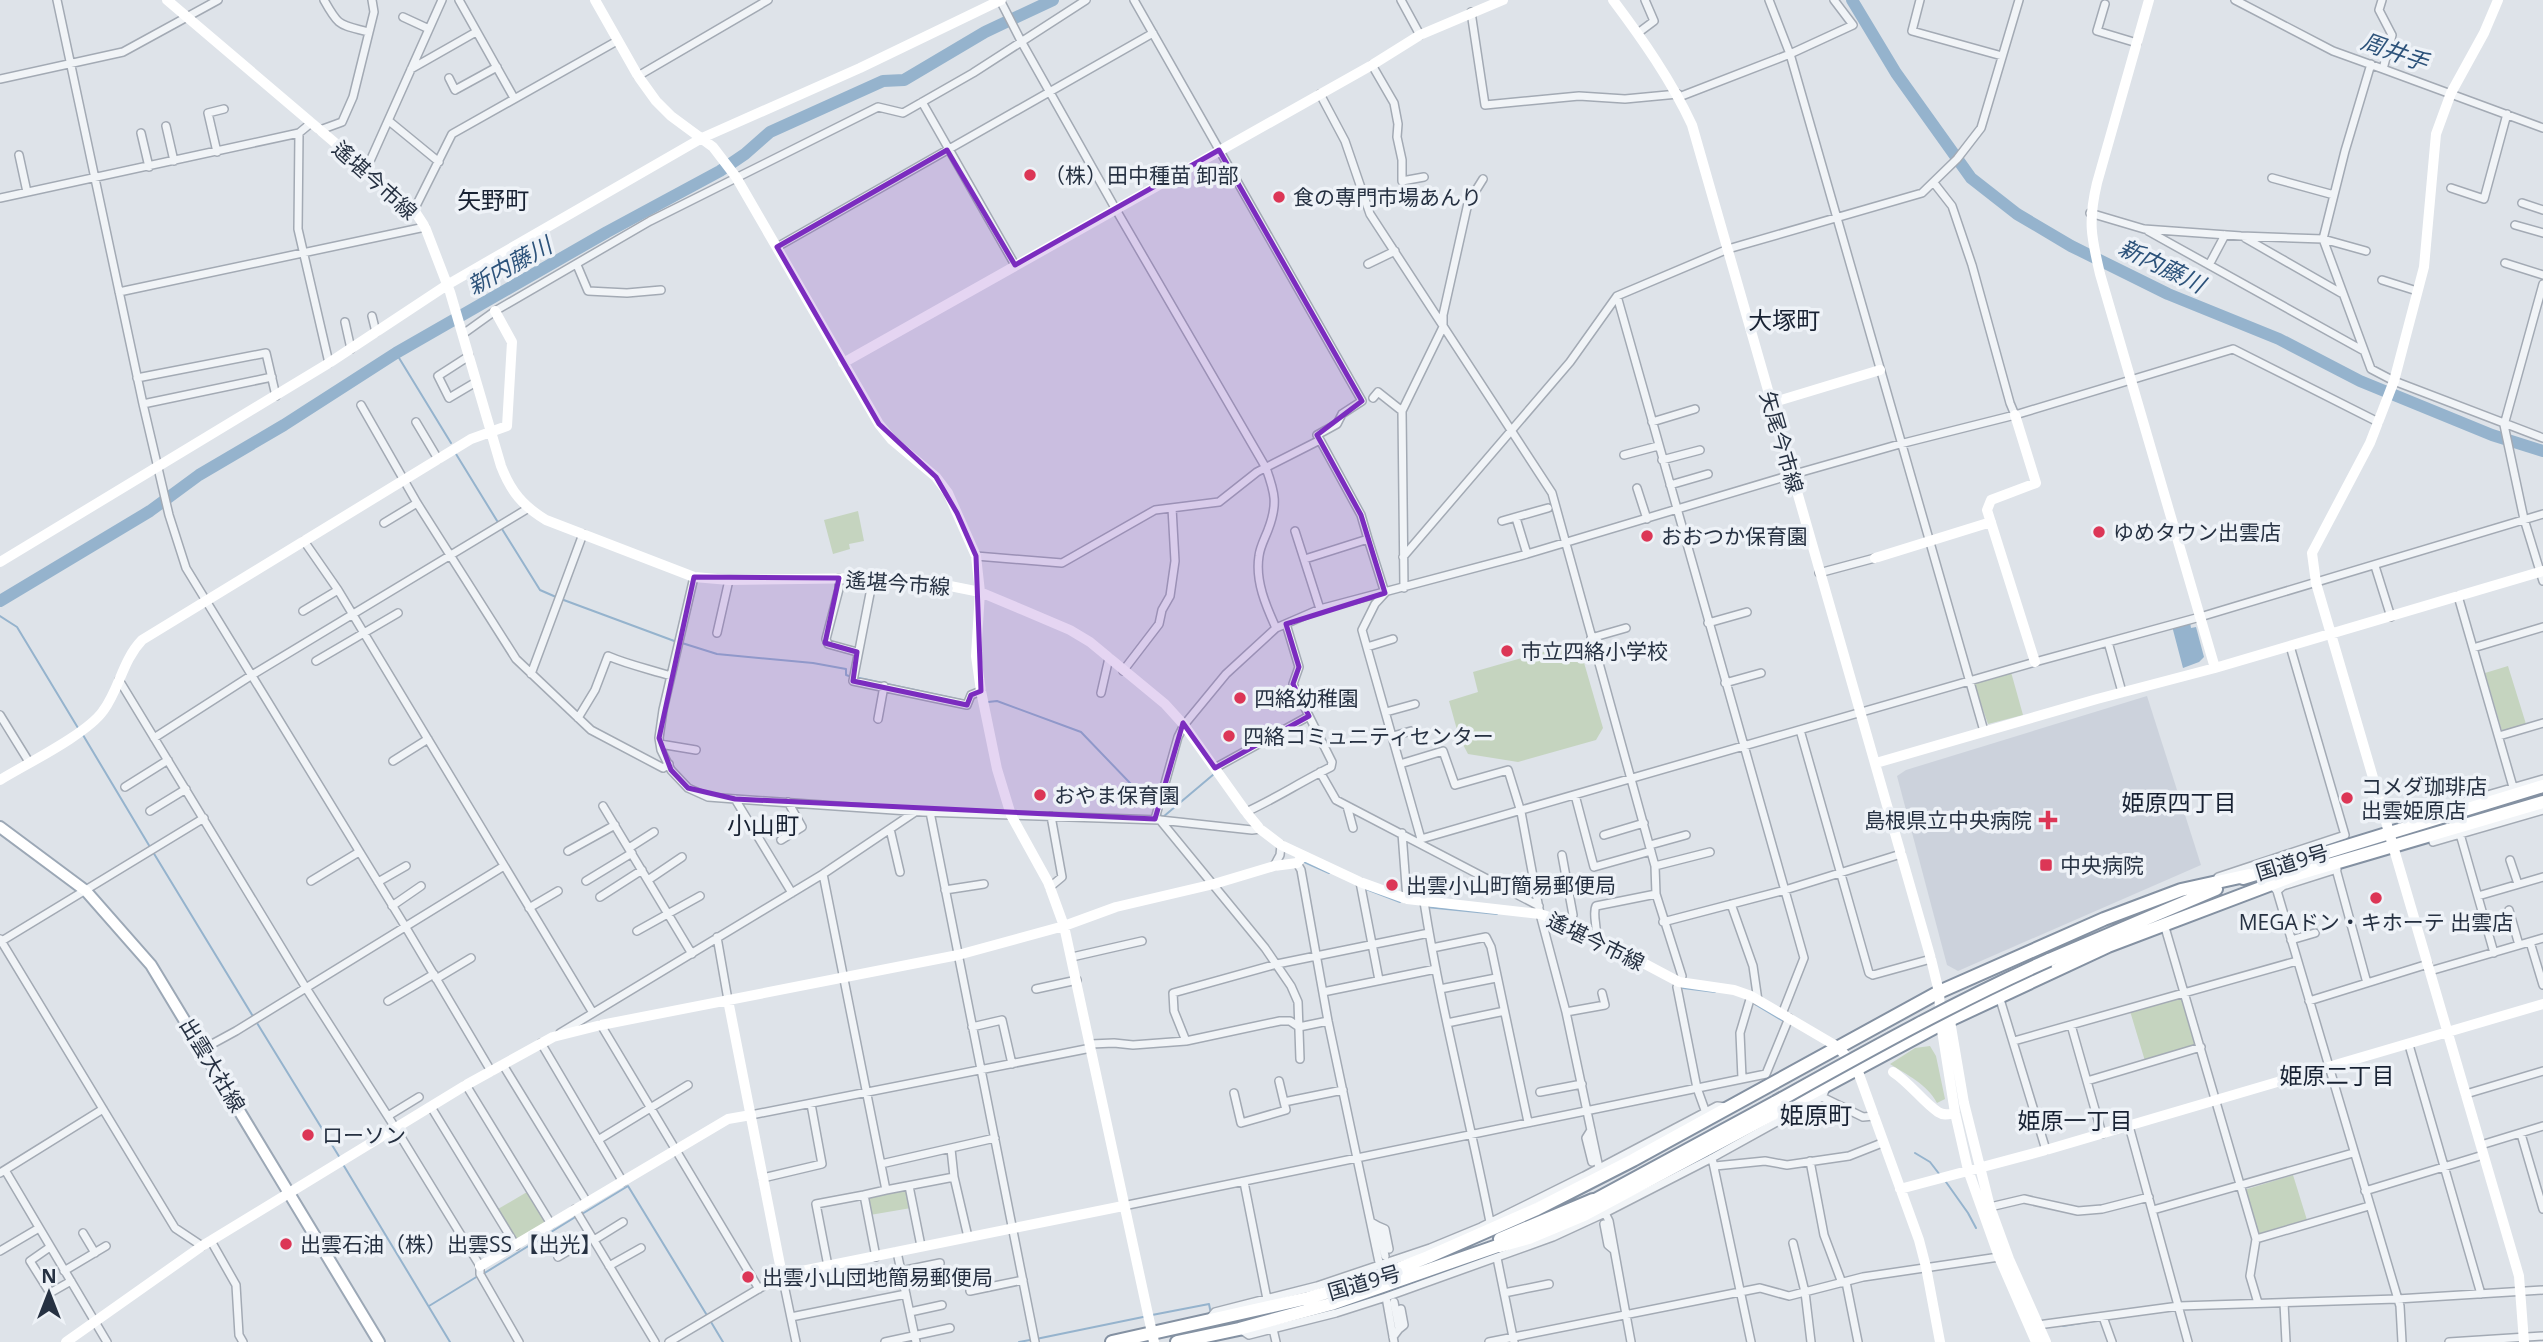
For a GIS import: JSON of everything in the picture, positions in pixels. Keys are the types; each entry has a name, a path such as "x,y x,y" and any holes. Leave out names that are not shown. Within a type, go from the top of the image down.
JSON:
{"highway":[{"name":"国道9号","path":"1499,1252 1922,1021 2049,960 2249,875 2390,831 2443,811 2543,786"},
{"name":"国道9号","path":"2049,960 2219,898 2543,802"},
{"name":"国道9号","path":"1177,1342 1239,1329 1331,1304 1438,1268 1499,1252 1529,1238 1556,1231 1663,1179 1748,1128 1825,1091 1857,1069 1999,996 2108,946 2164,924 2275,888 2298,874"},
{"path":"1369,1280 1439,1253 1633,1160 1940,992 2104,919 2181,890 2249,875"},
{"name":"国道9号","path":"1112,1342 1153,1338 1308,1298 1476,1248 1606,1194"}],"main road":[{"name":"出雲大社線","path":"0,827 86,891 151,965 379,1342"}],"street":[{"path":"57,0 137,378 169,515 186,568 393,905 491,1071"},
{"name":"遙堪今市線","path":"167,0 414,210 425,227 448,288 508,485 527,509 546,520 694,577 729,580 873,578 940,583 980,592 1070,630 1090,642 1164,704 1184,725 1260,829 1300,859 1407,900 1539,910 1679,982 1734,990 1754,999 1839,1047 1857,1069 1900,1189 1926,1267 1940,1342"},
{"path":"0,79 123,52 218,0"},
{"path":"324,0 340,25 368,32"},
{"path":"1,195 149,167 342,122 353,97 374,12 372,0"},
{"path":"366,170 442,0"},
{"path":"458,0 514,98"},
{"path":"595,0 638,76 656,101 671,116 713,147 736,177 842,363 886,432 936,477 947,493 976,556 980,592 976,656 998,769 1011,815 1050,887 1064,926 1153,1338"},
{"path":"638,76 768,0"},
{"path":"462,332 650,221 736,177 878,107 903,113 973,73 1019,39 1086,0"},
{"path":"1134,0 1362,401 1342,414 1337,424 1317,435 1361,515 1385,593"},
{"path":"1401,0 1420,35"},
{"path":"842,363 1372,65 1420,35 1503,0"},
{"name":"矢尾今市線","path":"1612,0 1638,33 1679,96 1692,125 1940,992"},
{"path":"1638,33 1654,21 1645,0"},
{"path":"1769,0 1790,54 1984,731"},
{"path":"1471,12 1485,105 1579,96 1625,99 1679,96 1790,54 1853,25 1834,0"},
{"path":"1920,0 1912,31 2002,56"},
{"path":"1403,558 1570,362 1617,296 1728,249 1922,193 1944,174 1981,128 2019,0"},
{"path":"2149,0 2090,213 2091,234 2100,274 2214,668"},
{"path":"2235,0 2333,51 2543,128"},
{"path":"2382,0 2379,10 2392,35 2383,69"},
{"path":"2498,0 2484,33 2451,93 2436,134 2424,267 2394,381 2370,443 2312,553 2316,583 2519,1276 2524,1340"},
{"path":"0,562 159,471 376,332 702,138 1001,2 1048,91 1266,468 1276,496 1273,516 1259,555 1259,580 1265,604 1276,628"},
{"path":"2105,4 2097,31 2137,43"},
{"path":"403,17 429,29"},
{"path":"411,69 476,32"},
{"path":"778,247 1153,33"},
{"path":"414,210 452,134 617,41"},
{"path":"2371,64 2323,239 2371,369 2394,381 2543,438"},
{"path":"1372,65 1394,103 1402,160 1402,181 1424,177"},
{"path":"449,78 456,90 497,67"},
{"path":"1320,94 1345,141 1370,214 1552,493 1564,544 1651,848 1656,894 1682,976 1677,987 1697,1088 1706,1113"},
{"path":"922,102 1015,265"},
{"path":"217,152 208,113 224,109"},
{"path":"2451,188 2484,199 2507,114"},
{"path":"389,121 439,162"},
{"path":"166,126 174,161"},
{"path":"299,133 298,229 329,363"},
{"path":"141,134 149,167"},
{"path":"19,155 27,192"},
{"path":"2272,178 2334,195"},
{"path":"1404,588 1402,411 1443,327 1443,315 1468,203 1483,179"},
{"path":"1934,183 1952,206 1972,265 2010,403 2036,484 1991,500 1987,510 2035,662"},
{"path":"2522,203 2543,210"},
{"path":"2090,213 2144,229 2323,239 2366,251"},
{"path":"2515,225 2543,233"},
{"path":"119,292 425,227"},
{"path":"2144,229 2364,351"},
{"path":"2209,265 2225,235"},
{"path":"2241,236 2342,293"},
{"path":"1368,264 1395,251"},
{"path":"2505,263 2543,275"},
{"path":"577,265 588,291 627,293 661,290"},
{"path":"2382,280 2417,291"},
{"path":"1876,763 2458,596 2542,575 2524,519 2504,425 2541,301 2543,284"},
{"path":"669,1342 782,1275 1766,1074 1804,958 1617,296"},
{"path":"0,780 80,731 104,711 125,663 142,640 471,439 507,426 512,342 495,311"},
{"path":"372,316 376,332"},
{"path":"345,322 351,348"},
{"path":"1157,819 1178,737 1184,725 1226,674 1276,628 1320,609 1564,544 1791,475 2015,415 2233,349 2378,422"},
{"path":"137,378 265,353 276,396"},
{"path":"469,356 438,376 449,398 476,382"},
{"path":"1771,403 1880,370"},
{"path":"143,404 272,377"},
{"path":"1373,398 1378,392 1402,411"},
{"path":"361,405 417,503 516,659 591,730 663,768 669,764"},
{"path":"1652,422 1695,409"},
{"path":"416,422 438,459"},
{"path":"976,556 1062,563 1155,510 1219,502 1266,468 1320,440"},
{"path":"1624,455 1658,446"},
{"path":"1662,460 1700,450"},
{"path":"1670,485 1709,474"},
{"path":"1637,488 1647,519"},
{"path":"384,523 417,503"},
{"path":"1123,671 1159,624 1162,610 1170,596 1175,561 1172,508"},
{"path":"1502,521 1548,508"},
{"path":"154,738 527,509"},
{"path":"1420,841 1860,712 2200,617 2543,514"},
{"path":"1516,518 1527,554"},
{"path":"1819,573 1991,522"},
{"path":"1296,531 1320,609"},
{"path":"531,674 583,534"},
{"path":"1305,559 1368,539"},
{"path":"304,541 338,590 593,1013"},
{"path":"2375,566 2391,617"},
{"path":"694,577 663,710 660,744 669,764 688,788 708,797 930,812 1157,819 1260,829"},
{"path":"839,578 839,589 826,639 828,644 858,652"},
{"path":"873,578 853,681 884,685 967,705 971,695 981,691"},
{"path":"717,633 729,580"},
{"path":"303,611 338,590"},
{"path":"1385,593 1363,625 1420,841"},
{"path":"2458,596 2513,787"},
{"path":"1708,623 1747,612"},
{"path":"316,661 398,613"},
{"path":"1246,812 1331,767 1332,762 1293,684 1299,667 1286,624"},
{"path":"2473,648 2543,627"},
{"path":"1591,638 1626,628"},
{"path":"1367,647 1393,639"},
{"path":"2108,642 2122,692"},
{"path":"2204,886 2207,880 2345,835 2290,646"},
{"path":"578,718 595,690 607,656 635,668 643,667 671,676"},
{"path":"1101,693 1109,659"},
{"path":"1725,683 1761,673"},
{"path":"119,680 306,988 480,1266 480,1274 519,1342"},
{"path":"878,719 884,685"},
{"path":"1386,712 1415,704"},
{"path":"0,715 29,762"},
{"path":"1215,768 1309,716"},
{"path":"2499,736 2543,723"},
{"path":"1800,730 1869,973 1873,975 1931,959"},
{"path":"1393,736 1411,731"},
{"path":"393,761 428,738"},
{"path":"660,744 696,750"},
{"path":"1400,764 1443,751 1455,785 1507,770 1521,811 1539,910 1566,1012 1599,1168"},
{"path":"125,787 168,760"},
{"path":"1320,772 1336,800 1420,841 1539,910"},
{"path":"2418,815 2443,811 2543,779"},
{"path":"150,811 186,789"},
{"path":"1574,795 1594,867 1686,835"},
{"path":"735,799 792,893"},
{"path":"781,840 802,827 788,802"},
{"path":"603,806 692,954"},
{"path":"1347,806 1353,828"},
{"path":"2433,842 2543,810"},
{"path":"66,1342 206,1243 466,1085 554,1037 692,954 823,874 916,811"},
{"path":"930,812 1035,1342"},
{"path":"1050,887 1062,877 1051,816"},
{"path":"2491,817 2507,821"},
{"path":"204,818 1,941 175,1228 206,1243 236,1284 239,1335 243,1342"},
{"path":"1157,819 1214,884 1277,964 1298,1002 1300,1059"},
{"path":"1604,835 1644,823"},
{"path":"568,850 615,825"},
{"path":"890,829 900,872"},
{"path":"586,881 654,832"},
{"path":"1402,833 1407,900"},
{"path":"2460,834 2494,953"},
{"path":"1274,866 1280,855 1281,845"},
{"path":"311,881 359,852"},
{"path":"1655,866 1710,852"},
{"path":"2366,854 2348,865 2275,888 2400,1306 2402,1342"},
{"path":"1562,855 1573,915 1568,923"},
{"path":"1663,922 1785,890 1901,855"},
{"path":"648,880 682,857"},
{"path":"554,1037 601,1025 958,955 1064,926 1116,907 1214,884 1300,859 1328,1021 1374,1224 1380,1267"},
{"path":"2510,860 2518,884"},
{"path":"378,882 406,866"},
{"path":"203,1049 504,866"},
{"path":"2336,869 2367,983"},
{"path":"600,897 642,870"},
{"path":"823,874 886,1190"},
{"path":"2478,896 2543,877"},
{"path":"1360,882 1379,980"},
{"path":"945,890 984,884"},
{"path":"393,905 421,887"},
{"path":"529,908 558,891"},
{"path":"1596,938 1596,905 1656,894"},
{"path":"637,931 700,896"},
{"path":"1424,902 1490,1222"},
{"path":"1731,904 1753,966 1754,999 1740,1033 1742,1078"},
{"path":"2509,910 2519,945"},
{"path":"2164,924 2256,1239 2250,1276 2258,1303"},
{"path":"1186,1041 1174,1011 1173,993 1277,964 1429,933"},
{"path":"2291,940 2315,933"},
{"path":"717,937 796,1342"},
{"path":"1432,948 1486,937 1491,947 1528,1122"},
{"path":"2309,1001 2367,983 2494,953 2543,938"},
{"path":"1072,957 1142,941"},
{"path":"2530,942 2543,985"},
{"path":"388,1001 471,958"},
{"path":"2014,1041 2297,961"},
{"path":"1323,992 1436,969"},
{"path":"1440,989 1496,978"},
{"path":"1036,989 1077,980"},
{"path":"1940,992 1990,1207 2009,1259 2046,1342"},
{"path":"1566,1012 1605,1005 1602,993"},
{"path":"1999,996 2046,1150"},
{"path":"1900,1189 2329,1069 2543,1004"},
{"path":"1447,1023 1500,1013"},
{"path":"972,1027 1002,1020 1012,1064"},
{"path":"480,1266 728,1119 1114,1042 1133,1045 1186,1041 1280,1021 1290,1021 1299,1027 1328,1021"},
{"path":"1946,1022 1955,1112 1968,1170 1999,1257 2036,1342"},
{"path":"601,1025 759,1289"},
{"path":"2071,1025 2102,1134"},
{"path":"541,1043 623,1182"},
{"path":"2409,1045 2481,1294"},
{"path":"2087,1082 2201,1047"},
{"path":"503,1065 587,1202"},
{"path":"2466,1094 2543,1071"},
{"path":"1893,1072 1910,1084 1938,1112 1946,1115 1955,1112"},
{"path":"1234,1093 1241,1123 1286,1110 1279,1081"},
{"path":"1540,1092 1581,1084"},
{"path":"466,1085 551,1224"},
{"path":"598,1140 688,1085"},
{"path":"1283,1101 1343,1090"},
{"path":"1714,1162 1825,1091 1863,1117 1874,1116"},
{"path":"388,1116 419,1097"},
{"path":"764,1178 822,1164 811,1104"},
{"path":"1204,1323 1215,1312 1380,1267 1540,1203 1599,1168 1717,1106 1729,1107"},
{"path":"431,1107 516,1246"},
{"path":"103,1109 2,1172 107,1342"},
{"path":"2129,1126 2188,1342"},
{"path":"2365,1191 2444,1167 2543,1126"},
{"path":"1740,1143 1748,1128"},
{"path":"1591,1130 1586,1138 1592,1162"},
{"path":"2521,1133 2543,1209"},
{"path":"881,1164 995,1139"},
{"path":"1556,1231 1605,1213 1663,1179 1714,1162 1765,1161 1787,1165 1849,1156 1882,1143"},
{"path":"1633,1160 1642,1146"},
{"path":"951,1149 954,1177 968,1237"},
{"path":"2153,1210 2353,1153"},
{"path":"1810,1161 1824,1235 1844,1282 1858,1342"},
{"path":"1714,1162 1751,1342"},
{"path":"828,1266 816,1204 954,1177"},
{"path":"1244,1182 1267,1299"},
{"path":"909,1186 921,1246"},
{"path":"864,1195 876,1257"},
{"path":"1990,1207 2024,1199 2078,1210 2102,1209 2149,1197"},
{"path":"2256,1239 2369,1206"},
{"path":"575,1209 654,1342"},
{"path":"1605,1213 1631,1342"},
{"path":"558,1257 622,1222"},
{"path":"1374,1224 1387,1253"},
{"path":"1604,1224 1608,1245 1614,1250"},
{"path":"0,1251 39,1228"},
{"path":"83,1233 95,1253"},
{"path":"1793,1243 1805,1292 1811,1342"},
{"path":"64,1270 106,1246"},
{"path":"50,1247 30,1261 50,1293 71,1281"},
{"path":"609,1266 641,1248"},
{"path":"897,1252 916,1339"},
{"path":"1239,1329 1249,1335 1321,1317 1430,1281 1499,1252 1513,1340"},
{"path":"1489,1342 1513,1340 1626,1314 1760,1288 1789,1296 1844,1282 1999,1257"},
{"path":"901,1271 940,1263"},
{"path":"1430,1281 1438,1268"},
{"path":"970,1291 1023,1280"},
{"path":"1504,1293 1549,1284"},
{"path":"1308,1298 1317,1286"},
{"path":"2038,1325 2179,1306 2543,1290"},
{"path":"791,1317 906,1294"},
{"path":"1386,1297 1393,1339"},
{"path":"1394,1302 1399,1329"},
{"path":"2284,1303 2286,1342"},
{"path":"1321,1317 1331,1304"},
{"path":"910,1312 942,1305"},
{"path":"1393,1339 1404,1325 1401,1309"},
{"path":"2103,1317 2112,1342"},
{"path":"885,1342 916,1339 950,1328"},
{"path":"1273,1329 1276,1342"},
{"path":"2449,1342 2524,1340 2543,1336"}],"highlighted area":[{"path":"947,150 1015,265 1219,150 1362,401 1317,435 1361,515 1385,593 1286,624 1299,667 1293,684 1309,716 1215,768 1183,723 1155,819 735,799 688,788 671,770 659,738 694,577 839,578 825,643 857,652 853,681 967,705 971,695 981,691 976,556 957,513 936,477 879,424 777,247"}],"shaded area":[{"name":"島根県立中央病院","path":"2147,696 2201,865 1958,971 1947,965 1897,776 1906,770"}],"green space":[{"path":"858,511 864,541 849,544 850,549 833,554 824,520"},
{"path":"1578,642 1603,728 1596,740 1518,762 1468,754 1459,737 1449,701 1478,692 1473,672"},
{"path":"2508,666 2526,724 2502,731 2485,673"},
{"path":"2011,672 2023,715 1988,724 1974,684"},
{"path":"2183,996 2198,1046 2145,1061 2130,1011"},
{"path":"1930,1046 1936,1056 1945,1099 1937,1103 1922,1085 1890,1064 1915,1048"},
{"path":"2293,1175 2307,1220 2257,1233 2244,1190"},
{"path":"906,1190 911,1208 870,1215 867,1198"},
{"path":"527,1192 546,1223 520,1240 515,1238 498,1209"}],"water":[{"path":"2190,622 2191,628 2196,627 2204,657 2199,662 2183,668 2172,626"}],"waterway":[{"name":"新内藤川","path":"0,601 150,511 199,475 284,425 396,353 607,232 720,171 770,132 883,81 904,80 985,32 1053,0"},
{"name":"新内藤川","path":"1852,0 1896,73 1971,178 2017,214 2071,246 2168,294 2279,339 2360,381 2492,435 2543,451"},
{"path":"396,353 451,443"},
{"path":"456,454 499,524"},
{"path":"502,529 540,590 556,597"},
{"path":"561,599 677,642"},
{"path":"0,616 17,627 78,728"},
{"path":"682,643 717,654 813,663 846,669 846,675 849,676"},
{"path":"855,677 966,701"},
{"path":"988,702 997,701 1081,732 1155,809"},
{"path":"83,735 150,847"},
{"path":"1158,813 1163,817 1215,775"},
{"path":"153,852 254,1018"},
{"path":"1302,861 1329,873"},
{"path":"1366,889 1400,902"},
{"path":"1426,907 1497,914"},
{"path":"1564,927 1584,937"},
{"path":"1683,988 1715,992"},
{"path":"1753,1003 1785,1022"},
{"path":"257,1023 340,1158"},
{"path":"1915,1153 1930,1162 1940,1175"},
{"path":"344,1166 450,1342"},
{"path":"1946,1182 1976,1228"},
{"path":"582,1214 628,1186 708,1317"},
{"path":"483,1274 577,1216"},
{"path":"429,1306 478,1276"},
{"path":"1152,1315 1209,1304 1211,1314"},
{"path":"1036,1339 1143,1317"},
{"path":"2063,1326 2099,1320"},
{"path":"711,1322 723,1342"},
{"path":"1019,1342 1030,1340"}],"place":[{"name":"（株）田中種苗 卸部","path":"1030,175"},
{"name":"食の専門市場あんり","path":"1279,197"},
{"name":"ゆめタウン出雲店","path":"2099,532"},
{"name":"おおつか保育園","path":"1647,536"},
{"name":"市立四絡小学校","path":"1507,651"},
{"name":"四絡幼稚園","path":"1240,698"},
{"name":"四絡コミュニティセンター","path":"1229,736"},
{"name":"おやま保育園","path":"1040,795"},
{"name":"コメダ珈琲店 出雲姫原店","path":"2347,798"},
{"name":"島根県立中央病院","path":"2048,820"},
{"name":"中央病院","path":"2046,865"},
{"name":"出雲小山町簡易郵便局","path":"1392,885"},
{"name":"MEGAドン・キホーテ 出雲店","path":"2376,898"},
{"name":"ローソン","path":"308,1135"},
{"name":"出雲石油（株）出雲SS 【出光】","path":"286,1244"},
{"name":"出雲小山団地簡易郵便局","path":"748,1277"}],"district":[{"name":"矢野町","path":"493,199"},
{"name":"大塚町","path":"1784,319"},
{"name":"姫原四丁目","path":"2179,802"},
{"name":"小山町","path":"763,824"},
{"name":"姫原二丁目","path":"2337,1075"},
{"name":"姫原町","path":"1816,1114"},
{"name":"姫原一丁目","path":"2075,1120"}],"water label":[{"name":"周井手","path":"2395,51"}]}
